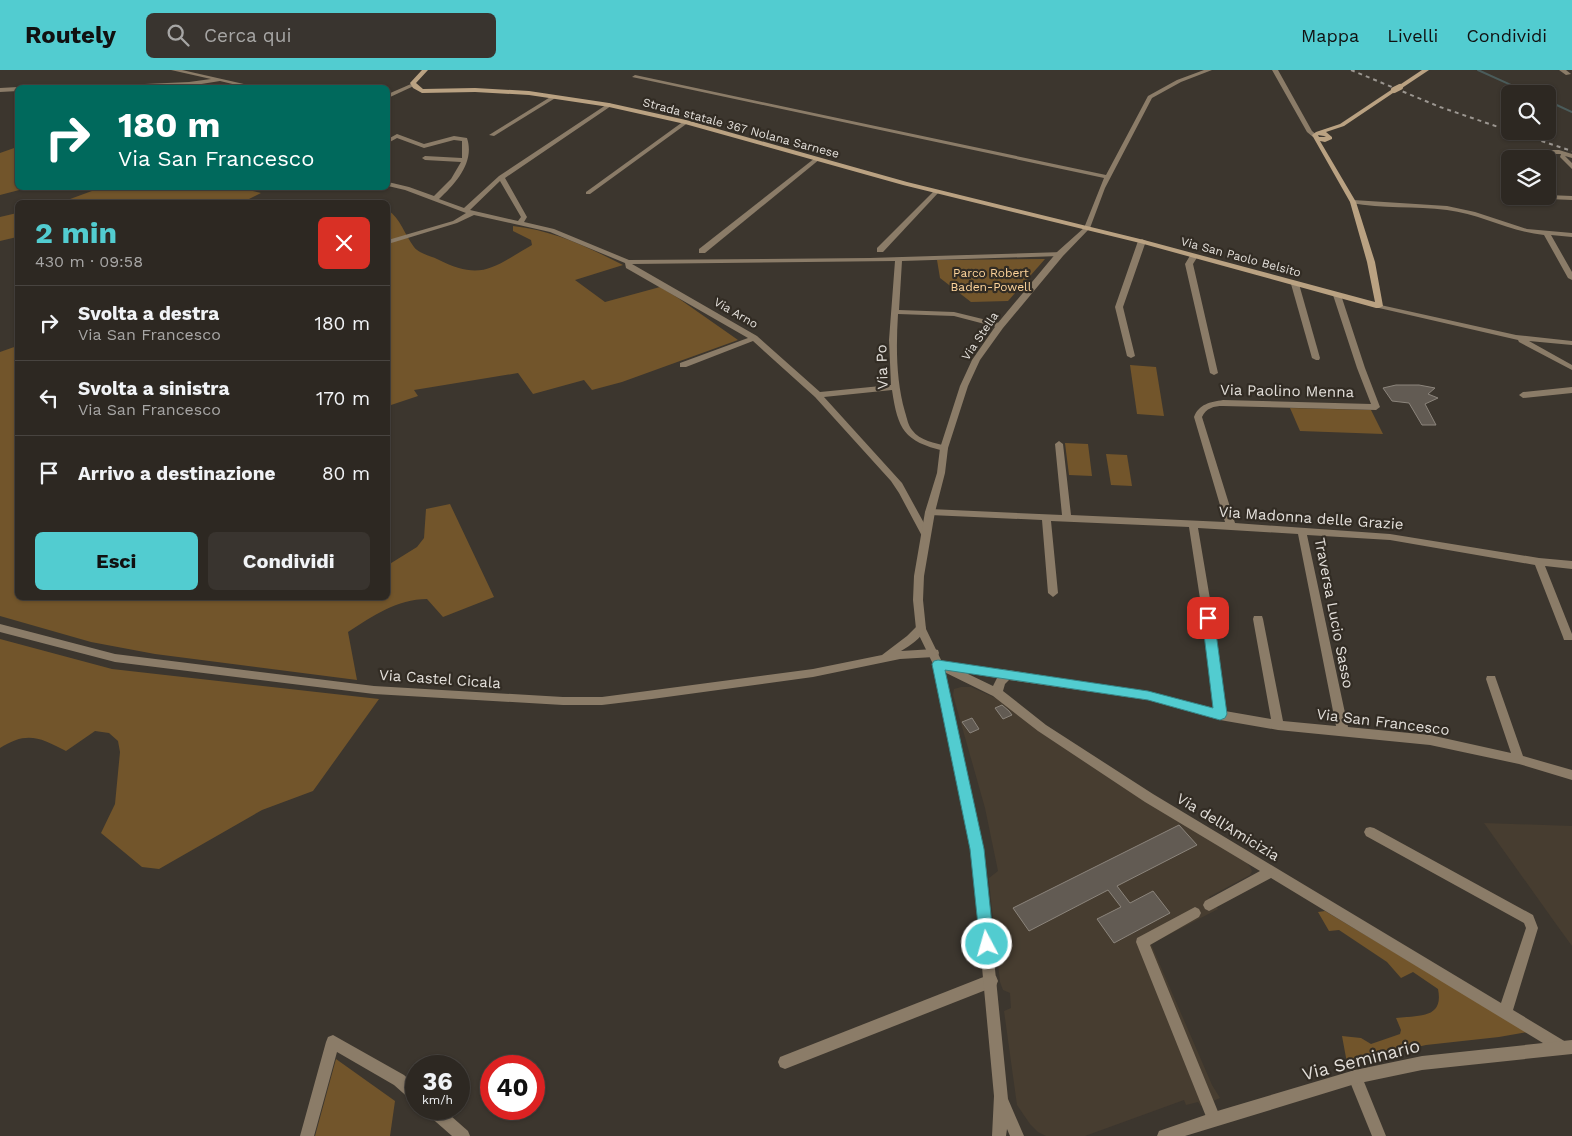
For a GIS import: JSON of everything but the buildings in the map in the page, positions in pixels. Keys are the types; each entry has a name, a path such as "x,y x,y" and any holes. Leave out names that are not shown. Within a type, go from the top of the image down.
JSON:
{"main road":[{"path":"413,85 414,80 425,70"},
{"path":"1316,135 1322,140 1329,136 1342,125 1426,70"},
{"name":"Strada statale 367 Nolana Sarnese","path":"413,85 427,92 475,90 529,93 609,105 686,122 905,184"},
{"path":"1316,135 1318,143 1353,202 1371,262 1379,306"},
{"path":"1327,156 1326,150 1329,136"},
{"name":"Via San Paolo Belsito","path":"905,184 1142,241 1379,306"}],"street":[{"path":"174,70 244,85"},
{"path":"1087,228 1108,177 1150,97 1179,81 1209,70"},
{"path":"1275,70 1307,126 1316,135"},
{"path":"1562,70 1568,74"},
{"path":"634,77 1108,177"},
{"path":"156,85 189,84 219,80"},
{"path":"390,95 413,85"},
{"path":"0,90 15,89"},
{"path":"492,135 554,97"},
{"path":"390,241 456,222 469,212 501,177 609,105"},
{"path":"588,193 686,122"},
{"path":"1307,126 1329,136"},
{"path":"390,140 397,136 424,146 454,138 463,138 466,141 465,160 452,184 435,199"},
{"path":"1556,152 1572,156"},
{"path":"1562,156 1572,167"},
{"path":"425,158 465,160"},
{"path":"702,251 817,159"},
{"path":"501,177 524,217 522,222"},
{"name":"Via Arno","path":"390,184 407,188 469,212 552,230 628,262 629,266 754,338 818,395 902,488 925,534"},
{"path":"880,250 936,192"},
{"path":"1556,197 1572,198"},
{"path":"1353,202 1462,210 1526,231 1547,234 1572,234"},
{"name":"Via Stella","path":"925,534 941,473 944,448 964,386 976,360 1000,326 1060,254 1087,228"},
{"path":"1547,234 1572,278"},
{"path":"1131,356 1119,307 1142,241"},
{"path":"628,262 736,263 1060,254"},
{"path":"1194,256 1189,264 1214,373"},
{"name":"Via Po","path":"899,259 894,355 895,387 899,408 908,432 921,442 944,448"},
{"path":"1295,284 1316,358"},
{"name":"Via Paolino Menna","path":"1231,526 1198,417 1201,410 1212,404 1223,403 1376,407 1337,295"},
{"name":"Via San Paolo Belsito","path":"1379,306 1516,337 1572,343"},
{"path":"896,312 954,314 1000,326"},
{"path":"1516,337 1572,368"},
{"path":"683,365 754,338"},
{"path":"818,395 895,387"},
{"path":"1523,395 1572,390"},
{"path":"1058,444 1067,519"},
{"name":"Via Madonna delle Grazie","path":"930,512 1231,526 1390,537 1539,562 1572,565"},
{"path":"1046,518 1053,592"},
{"path":"1193,524 1206,604"},
{"name":"Traversa Lucio Sasso","path":"1302,531 1343,732"},
{"path":"925,534 918,592 918,617 921,628 936,659 977,849 1001,1096 999,1136"},
{"path":"1539,562 1568,637"},
{"path":"1208,618 1220,714"},
{"path":"1258,619 1278,725"},
{"name":"Via Castel Cicala","path":"0,628 115,658 374,690 563,701 602,701 736,684 847,667 880,659"},
{"path":"880,659 897,650 921,628"},
{"name":"Via San Francesco","path":"880,659 900,655 936,659 1008,674 1148,696 1220,714 1278,725 1430,740 1519,759 1572,774"},
{"name":"Via dell'Amicizia","path":"936,659 998,693 1042,728 1270,872 1505,1013 1566,1047"},
{"path":"998,693 1000,682 1008,674"},
{"path":"1491,679 1519,759"},
{"path":"1370,832 1529,919 1532,928 1505,1013"},
{"path":"1209,905 1270,872"},
{"path":"1195,913 1142,942 1214,1119"},
{"path":"785,1062 991,981"},
{"path":"306,1136 333,1042 361,1056 405,1085"},
{"name":"Via Seminario","path":"1164,1136 1355,1077 1422,1063 1566,1047"},
{"path":"1355,1077 1379,1136"},
{"path":"1001,1096 1017,1136"},
{"path":"445,1120 463,1136"}],"shaded area":[{"path":"971,687 1000,700 1247,863 1250,867 1252,871 1250,875 1209,897 1218,909 1151,944 1212,1085 1220,1098 1201,1106 1198,1102 1186,1105 1184,1100 1085,1136 1046,1136 1038,1132 1030,1124 1017,1105 1004,1011 1011,1008 1010,993 1003,990 1000,982 989,881 989,878 998,871 985,808 953,695 954,689"},
{"path":"1484,823 1572,826 1572,946 1556,924"}],"green space":[{"path":"15,148 15,190 19,190 0,195 0,153"},
{"path":"95,190 248,190 261,193 247,200 67,200"},
{"path":"390,212 396,217 416,249 421,253 465,270 487,269 532,245 531,240 513,231 513,226 542,231 570,240 623,265 575,280 605,302 660,287 738,340 622,382 592,390 584,380 533,394 518,373 414,390 418,396 390,405"},
{"path":"15,213 15,237 0,241 0,217"},
{"name":"Parco Robert Baden-Powell","path":"1045,259 1008,301 971,302 940,278 937,260"},
{"path":"15,347 15,600 390,600 390,564 417,547 424,538 426,509 450,504 494,597 443,617 427,599 416,600 395,605 367,620 348,632 357,680 155,654 91,642 0,616 0,352"},
{"path":"1130,365 1156,367 1164,416 1137,414"},
{"path":"1290,408 1371,410 1383,434 1300,431"},
{"path":"1065,443 1088,444 1092,476 1069,475"},
{"path":"1106,454 1127,455 1132,486 1111,485"},
{"path":"0,639 112,669 379,699 313,791 262,810 159,869 142,867 101,833 115,804 120,752 118,741 109,733 95,731 66,751 41,739 33,738 18,739 0,748"},
{"path":"1325,911 1528,1032 1426,1045 1347,1063 1342,1036 1361,1038 1371,1044 1400,1034 1401,1030 1396,1018 1428,1014 1433,1011 1439,999 1438,989 1413,972 1401,978 1387,962 1339,930 1329,931 1318,912"},
{"path":"336,1059 395,1101 390,1136 315,1136"}],"waterway":[{"path":"1478,70 1511,85"},
{"path":"1556,105 1572,112"}],"railway":[{"path":"1351,70 1440,107 1501,128"},
{"path":"1538,140 1572,151"}],"route":[{"path":"987,944 977,849 938,664 1148,696 1220,714 1208,618"}]}
